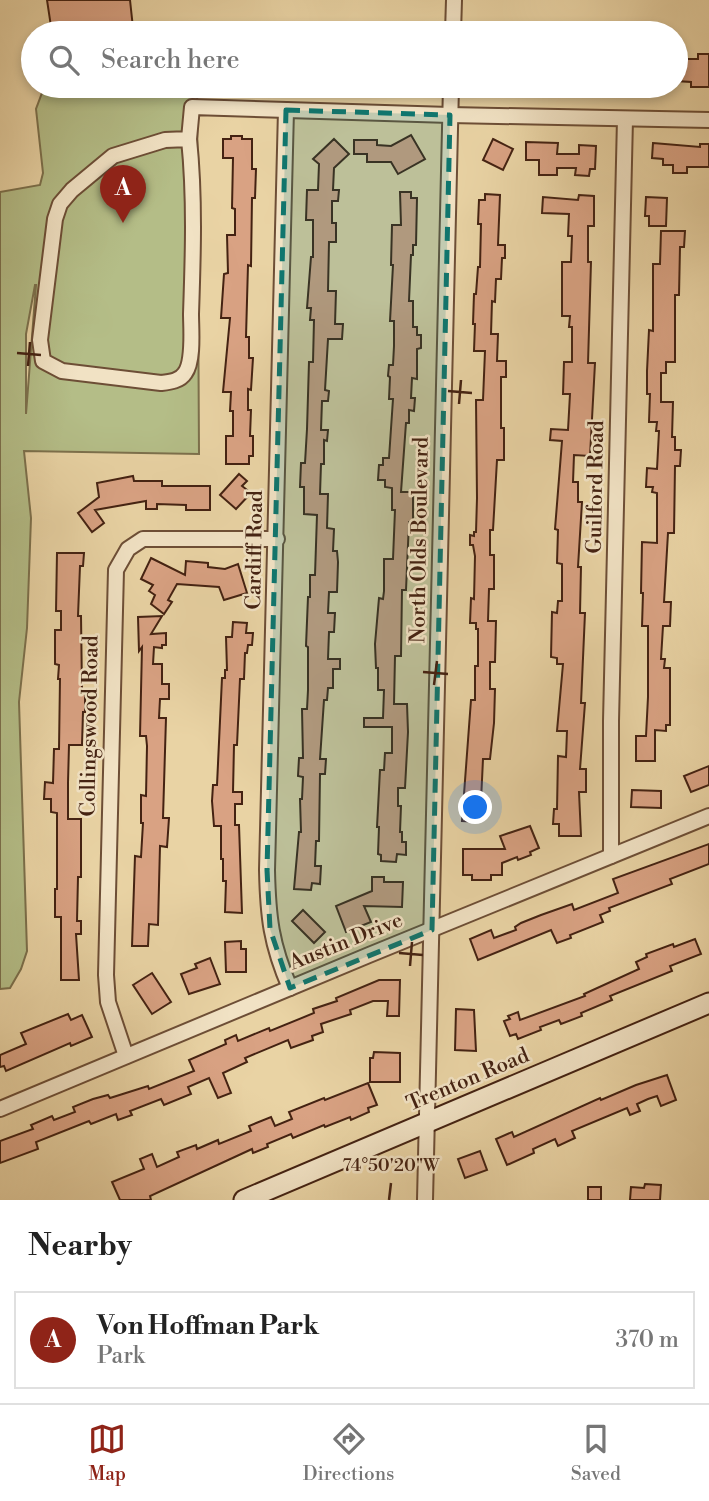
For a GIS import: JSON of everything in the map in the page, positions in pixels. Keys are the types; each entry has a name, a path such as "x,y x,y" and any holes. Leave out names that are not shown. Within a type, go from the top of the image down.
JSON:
{"main road":[{"name":"Trenton Road","path":"244,1200 709,1003"}],"street":[{"path":"453,21 454,0"},
{"name":"North Olds Boulevard","path":"425,1200 451,98"},
{"path":"189,139 165,140 113,156 72,190 61,204 55,219 40,340 43,360 50,366 62,371 162,383 173,382 184,375 189,366 193,238 189,139 192,107 709,120"},
{"name":"Cardiff Road","path":"286,110 267,904 274,949 290,988"},
{"name":"Guilford Road","path":"611,856 611,721 625,119"},
{"name":"Collingswood Road","path":"126,1056 108,1002 106,975 116,570 128,549 143,539 277,539"},
{"name":"Austin Drive","path":"0,1109 709,816"}],"highlighted area":[{"path":"286,110 450,115 432,930 290,988 270,929 267,870"}],"green space":[{"path":"40,98 197,98 199,454 24,451 31,518 27,628 19,702 27,951 10,988 0,989 0,192 40,185 43,173 36,109","holes":["36,285 26,414 26,334"]}],"building":[{"path":"47,0 130,0 132,21 50,21"},
{"path":"698,54 709,54 709,87 691,87 691,82 688,82 688,59 698,59"},
{"path":"411,135 425,159 398,174 391,162 367,162 367,154 354,154 354,140 377,140 377,145 391,146"},
{"path":"231,136 252,139 252,169 256,169 255,198 252,198 251,266 248,265 246,337 249,337 249,358 253,358 251,390 248,389 248,410 251,410 250,436 253,436 253,456 249,456 249,464 226,464 226,436 233,436 231,392 223,392 230,318 221,318 224,274 228,273 227,235 235,235 235,209 232,208 233,158 223,158 223,139 231,139"},
{"path":"334,139 349,154 334,168 333,190 339,190 338,201 332,201 332,223 336,223 336,242 329,242 328,291 336,291 335,324 343,324 342,339 328,339 325,390 329,391 328,401 322,401 321,430 328,430 327,441 324,440 324,464 321,464 320,494 328,494 327,528 334,529 333,551 337,551 338,562 337,592 329,592 328,613 335,613 334,632 329,632 328,659 340,659 340,669 333,669 333,688 328,688 327,700 324,700 320,759 326,759 325,774 320,774 319,841 316,841 315,866 321,866 320,884 312,883 311,890 294,889 301,832 300,799 303,777 298,776 299,758 303,758 302,709 307,709 308,690 308,597 310,575 315,575 317,515 304,514 304,487 300,487 301,463 305,463 309,362 313,362 314,320 310,320 311,308 307,308 313,257 313,220 306,220 307,190 318,190 319,164 313,159"},
{"path":"493,139 513,149 503,170 483,160"},
{"path":"526,142 558,143 557,154 579,154 579,145 596,146 595,169 590,169 589,176 575,175 576,168 557,168 557,175 539,175 539,160 526,160"},
{"path":"653,143 700,147 700,144 709,144 709,167 687,167 687,173 673,173 673,165 663,165 663,159 652,158"},
{"path":"400,192 411,192 411,198 417,198 416,245 413,245 411,255 409,301 413,301 413,327 417,327 417,335 421,335 421,348 417,349 417,379 412,378 411,398 415,398 414,411 409,410 409,423 406,423 401,492 413,492 413,521 409,522 406,590 402,590 401,656 395,656 394,704 407,704 408,732 405,788 398,788 398,806 401,806 400,832 402,842 406,842 406,855 397,854 396,862 381,861 381,855 378,854 377,827 380,770 384,770 385,753 392,753 392,727 364,727 364,718 383,718 384,690 378,690 375,644 379,598 383,599 384,591 384,559 393,559 395,510 392,510 392,488 385,487 385,480 378,480 379,465 383,465 383,458 389,458 393,399 389,399 388,376 389,365 393,365 394,346 394,321 390,321 392,225 401,225"},
{"path":"485,194 500,195 498,245 505,245 505,258 502,258 501,279 496,279 491,334 498,334 497,361 506,361 506,377 501,377 504,460 497,460 493,530 490,530 490,555 494,555 494,589 489,589 488,621 496,621 495,662 490,662 490,689 495,689 494,723 490,759 483,759 480,822 462,821 471,700 475,700 475,666 478,666 478,629 476,623 470,623 471,598 474,599 475,556 473,545 470,545 470,535 474,536 476,532 476,400 483,400 485,351 474,351 473,324 474,294 480,267 479,200 485,200"},
{"path":"579,195 594,196 594,226 588,226 588,262 591,262 588,363 595,363 590,456 574,455 573,482 578,482 578,502 582,502 578,567 581,567 580,613 585,613 581,703 585,703 580,769 586,769 586,792 579,792 581,836 559,836 559,824 553,824 554,809 557,809 558,756 566,757 567,731 557,731 563,664 557,664 557,658 551,657 552,612 557,613 558,601 562,601 562,564 557,563 558,530 555,529 562,441 550,440 551,429 568,430 570,394 563,394 564,362 572,362 572,327 569,327 570,316 562,316 562,262 571,262 572,236 568,236 569,214 542,213 543,197 578,200"},
{"path":"646,197 667,198 666,226 649,226 649,216 645,216"},
{"path":"661,231 685,231 684,247 680,247 679,295 675,295 675,362 666,362 666,373 661,373 661,402 673,402 672,437 675,437 675,450 681,450 680,466 675,466 674,533 668,533 664,602 671,602 670,626 663,626 661,659 665,659 664,668 670,668 670,725 666,725 666,731 655,730 655,761 636,761 636,736 646,736 648,697 648,626 642,626 642,542 657,543 657,493 652,492 653,487 646,487 647,468 657,469 659,431 656,431 657,422 649,422 647,371 649,330 653,331 653,264 660,264"},
{"path":"239,474 247,481 242,486 251,493 236,509 220,495"},
{"path":"133,476 134,481 162,481 162,486 210,486 210,510 186,510 186,505 157,504 157,509 146,509 146,501 95,510 104,523 92,532 78,513 99,497 97,483"},
{"path":"57,553 84,553 83,566 80,566 78,616 81,616 85,712 82,745 69,745 68,783 68,819 81,819 81,877 78,877 77,921 81,921 81,934 76,934 79,980 61,980 61,917 55,917 57,813 51,812 51,799 44,799 45,782 53,783 54,749 59,749 60,679 59,665 55,664 55,630 61,630 61,611 56,611"},
{"path":"151,558 185,575 186,561 208,563 208,567 225,569 238,564 247,593 224,600 219,587 177,584 168,600 172,602 164,614 151,604 155,595 149,591 153,585 141,579"},
{"path":"162,616 151,634 166,633 166,645 162,645 162,648 154,647 153,664 162,664 162,684 169,684 169,699 160,699 159,718 166,718 163,818 169,818 167,847 160,846 158,925 149,924 148,946 132,946 135,856 141,857 141,795 146,796 147,746 146,736 140,736 142,647 139,651 138,617"},
{"path":"233,622 247,623 246,633 253,633 252,645 248,645 245,653 244,679 240,679 237,745 234,745 233,792 242,792 242,804 235,804 235,825 239,825 242,913 225,912 226,881 223,881 221,859 221,826 214,826 212,801 213,785 217,785 222,678 225,678 227,670 226,637 232,637"},
{"path":"709,766 709,785 691,792 684,776"},
{"path":"632,790 661,791 661,808 631,807"},
{"path":"530,826 539,848 530,852 531,855 502,863 502,875 491,875 491,880 472,880 472,875 463,875 463,849 505,849 500,836"},
{"path":"709,844 709,864 670,879 672,884 609,908 610,911 600,915 603,922 557,943 551,930 478,960 470,939 491,930 494,938 516,930 515,927 521,923 541,915 572,904 574,910 618,893 613,879"},
{"path":"372,877 384,877 384,882 403,882 402,907 364,906 371,922 346,932 336,906 372,891"},
{"path":"303,910 325,932 314,943 292,921"},
{"path":"695,939 701,954 670,966 672,971 610,996 612,1000 581,1013 582,1016 561,1024 559,1020 518,1039 516,1034 510,1036 504,1021 510,1019 508,1016 518,1012 520,1020 585,996 584,994 639,969 636,962 647,957 646,954"},
{"path":"241,941 241,949 246,949 246,972 226,972 225,942"},
{"path":"210,958 220,984 189,994 181,974 197,968 195,964"},
{"path":"152,973 171,1002 152,1014 133,985"},
{"path":"379,980 400,980 399,1016 387,1016 388,1001 373,1001 350,1010 351,1014 321,1024 323,1032 312,1036 313,1040 291,1048 288,1040 245,1058 247,1062 223,1073 231,1093 218,1098 209,1078 188,1087 191,1094 164,1105 161,1099 130,1111 132,1115 118,1120 116,1114 91,1124 89,1121 36,1142 38,1149 0,1163 0,1141 33,1129 31,1125 52,1116 54,1120 75,1112 73,1107 93,1099 108,1095 110,1098 148,1086 149,1089 194,1071 189,1060 226,1044 225,1040 236,1035 238,1041 269,1028 270,1031 314,1013 313,1009 337,1001 336,998"},
{"path":"456,1009 474,1010 476,1051 455,1050"},
{"path":"68,1014 71,1020 82,1015 92,1037 71,1046 70,1043 6,1071 4,1066 0,1067 0,1055 26,1044 21,1033"},
{"path":"374,1052 400,1053 400,1082 370,1082 370,1058 373,1058"},
{"path":"667,1075 676,1100 661,1106 657,1096 648,1099 637,1104 640,1111 630,1115 627,1108 572,1131 575,1138 558,1146 555,1139 533,1149 534,1153 507,1165 496,1139 512,1132 514,1137 600,1098 601,1100"},
{"path":"368,1083 377,1105 368,1108 369,1112 351,1120 350,1117 325,1127 324,1125 293,1138 291,1134 253,1153 252,1149 150,1196 151,1200 120,1200 112,1182 144,1169 140,1159 152,1154 157,1167 179,1157 177,1152 196,1145 197,1149 218,1140 219,1144 251,1131 249,1126 271,1117 275,1126 292,1119 289,1112"},
{"path":"480,1151 487,1170 465,1178 458,1159"},
{"path":"645,1184 661,1185 660,1200 630,1200 631,1187 644,1188"},
{"path":"588,1187 601,1187 601,1200 588,1200"}],"place":[{"name":"Von Hoffman Park","path":"123,223"}]}
